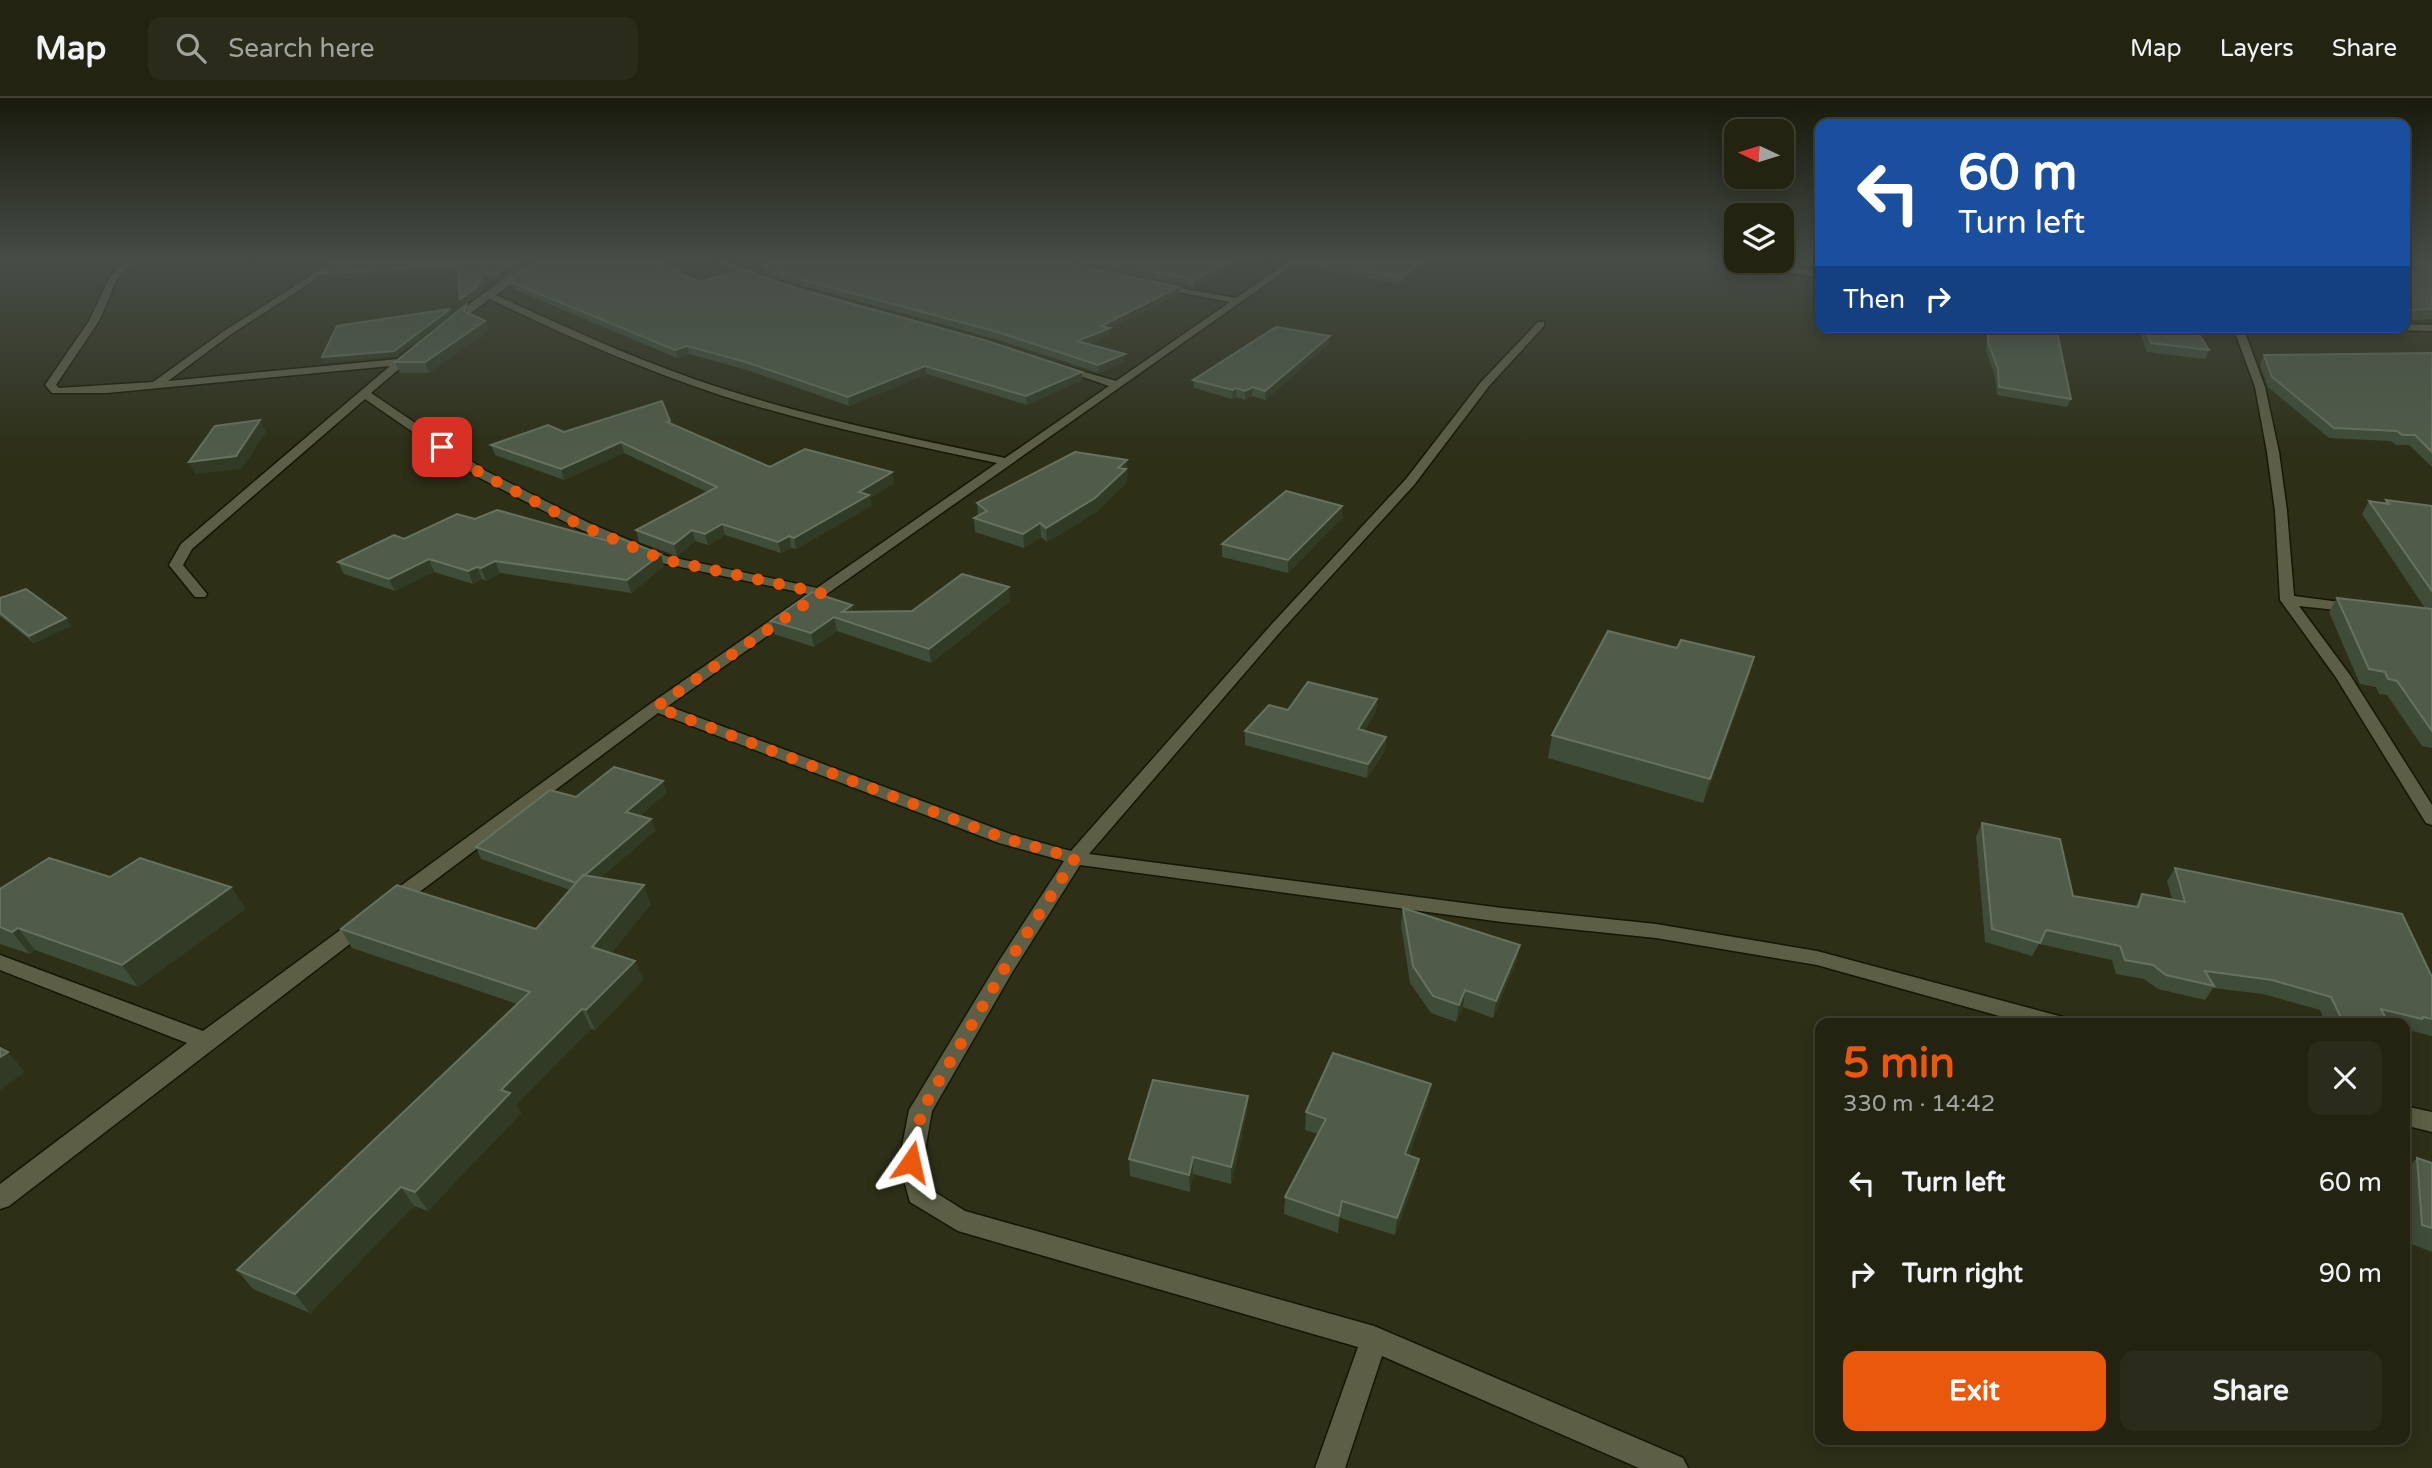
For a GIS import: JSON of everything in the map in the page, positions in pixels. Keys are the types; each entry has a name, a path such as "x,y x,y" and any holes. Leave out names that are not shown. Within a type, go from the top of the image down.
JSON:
{"street":[{"path":"91,325 50,384 56,391 73,392 400,362"},
{"path":"158,383 240,325"},
{"path":"443,328 447,325"},
{"path":"555,325 632,359 753,402 842,426 1007,463"},
{"path":"0,1198 205,1041 656,707 1204,325"},
{"path":"1540,325 1485,384 1410,482 1276,628 1075,858 1006,966 922,1110 911,1162 919,1195 958,1220 1374,1339 1673,1468"},
{"path":"2410,327 2432,328"},
{"path":"2240,333 2260,387 2273,452 2281,511 2287,600 2342,675 2431,815"},
{"path":"200,594 176,565 186,547 422,345"},
{"path":"1054,364 1118,385"},
{"path":"364,393 482,474 582,526 662,559 821,593"},
{"path":"2287,600 2366,609"},
{"path":"656,707 1006,839 1075,858 1502,915 1669,933 1817,958 2037,1018"},
{"path":"0,962 205,1041"},
{"path":"2410,1116 2432,1122"},
{"path":"1330,1468 1374,1339"}],"building":[{"path":"429,325 394,351 322,357 337,326"},
{"path":"441,325 479,325 425,362 395,362"},
{"path":"614,325 929,325 1082,372 1026,396 925,366 848,397 746,362 687,346 675,350"},
{"path":"971,325 1103,325 1101,326 1110,328 1077,341 1125,354 1098,365"},
{"path":"1276,327 1330,336 1265,391 1253,387 1245,391 1236,388 1233,390 1193,380"},
{"path":"1989,333 2057,333 2071,399 1999,387 1998,369 1988,342"},
{"path":"2147,333 2198,333 2209,350 2151,343"},
{"path":"2432,353 2432,452 2415,435 2402,435 2397,431 2334,428 2272,377 2264,355"},
{"path":"662,401 670,421 667,422 770,467 805,449 892,472 859,492 869,495 794,538 789,536 778,542 722,524 705,534 692,530 674,544 636,530 717,487 621,442 561,469 491,445 548,425 564,432"},
{"path":"260,420 236,456 189,462 215,426"},
{"path":"1075,452 1127,460 1118,468 1126,469 1095,498 1046,528 1040,523 1023,534 974,518 987,511 977,503"},
{"path":"1286,491 1342,506 1288,560 1222,544"},
{"path":"2386,500 2432,506 2432,591 2369,501 2389,504"},
{"path":"497,510 612,542 619,538 661,554 627,580 495,561 468,571 429,559 389,579 338,562 394,535 404,539 457,514 475,519"},
{"path":"962,574 1009,587 929,649 834,617 811,633 771,621 812,592 852,605 842,612 912,611"},
{"path":"26,589 66,618 29,636 0,613 0,598"},
{"path":"2337,598 2432,609 2432,731 2397,681 2388,679 2385,672 2369,669"},
{"path":"1608,631 1677,648 1681,640 1754,657 1710,779 1552,735"},
{"path":"1308,682 1377,699 1358,729 1386,737 1368,764 1245,731 1269,705 1288,710"},
{"path":"614,767 663,781 626,812 651,819 576,883 476,847 550,790 576,797"},
{"path":"1982,823 2060,839 2073,896 2138,907 2142,894 2185,902 2175,868 2402,914 2432,977 2432,1019 2381,1009 2386,1018 2341,1018 2331,997 2272,980 2205,971 2214,986 2166,975 2153,965 2125,960 2120,946 2046,930 2040,943 1992,929"},
{"path":"49,858 110,877 140,858 231,887 122,965 18,928 12,932 0,927 0,889"},
{"path":"583,875 644,885 592,947 635,961 586,1010 582,1009 501,1090 510,1093 415,1192 401,1187 295,1294 237,1270 530,992 341,929 397,885 536,929"},
{"path":"1403,908 1520,945 1496,1001 1465,990 1459,1005 1433,996 1413,966"},
{"path":"0,1048 8,1052 0,1057"},
{"path":"1333,1053 1431,1084 1405,1154 1419,1159 1397,1218 1342,1201 1339,1216 1285,1197 1326,1119 1306,1112"},
{"path":"1153,1080 1248,1096 1231,1167 1193,1157 1189,1175 1129,1159"},
{"path":"2417,1158 2432,1163 2432,1228 2422,1225"}],"route":[{"path":"442,447 482,474 582,526 662,559 821,593 656,707 1006,839 1075,858 1006,966 922,1110 911,1162"}]}
